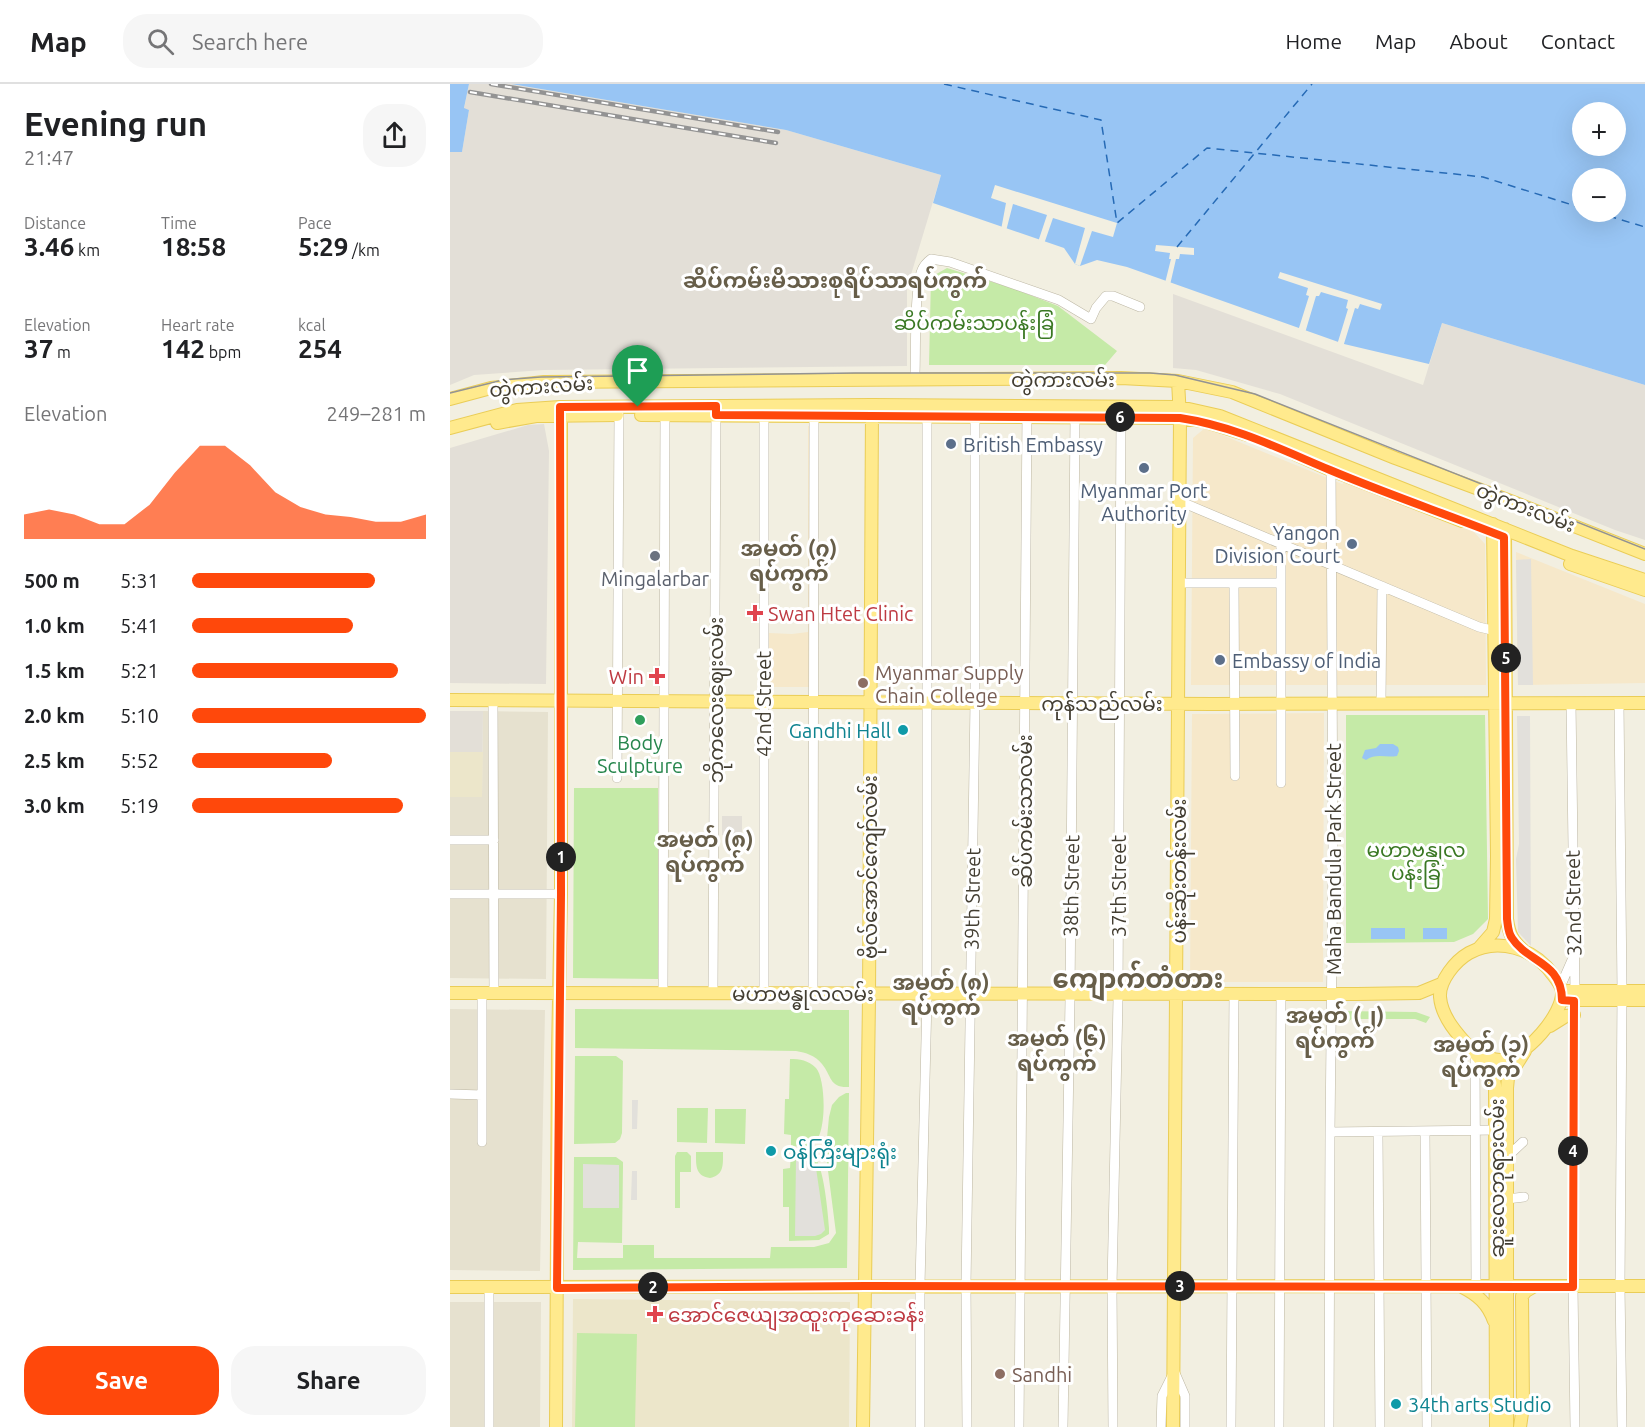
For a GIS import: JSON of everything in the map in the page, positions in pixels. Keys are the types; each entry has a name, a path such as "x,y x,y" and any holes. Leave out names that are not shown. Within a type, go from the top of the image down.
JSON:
{"main road":[{"name":"တွဲကားလမ်း","path":"450,399 491,388 544,382 1121,378 1178,381 1232,392 1395,458 1645,554"},
{"name":"ပန်းဆိုးတန်းလမ်း","path":"1173,1427 1180,412 1178,381"},
{"path":"450,428 517,410 613,415 665,415 716,411 764,415 856,416 872,411 888,416 927,416 975,411"},
{"name":"ဗိုလ်အောင်ကျော်လမ်း","path":"863,1427 869,993 872,411"},
{"path":"1027,411 1075,417 1121,417 1180,412"},
{"path":"556,1427 561,894 561,412"},
{"path":"450,436 505,421 561,412 1180,412 1265,437 1498,531 1621,577 1645,590"},
{"path":"562,455 574,422 613,415"},
{"path":"536,416 552,422 562,455"},
{"path":"856,416 866,420 871,429"},
{"path":"871,429 876,420 888,416"},
{"path":"1498,531 1493,551 1499,632"},
{"path":"1498,531 1507,919 1512,940 1551,971 1567,994"},
{"path":"1621,577 1645,580"},
{"name":"ကုန်သည်လမ်း","path":"450,700 1118,703 1645,702"},
{"path":"1478,949 1493,932 1496,919 1501,703"},
{"path":"1524,951 1506,945 1478,949 1466,954 1441,984 1440,996 1444,1014 1472,1050 1490,1059 1501,1060 1514,1056 1559,1020 1574,1015"},
{"name":"မဟာဗန္ဓုလလမ်း","path":"450,993 486,996 869,993 927,996 1118,997 1177,993 1281,996 1419,993 1441,984"},
{"path":"1567,994 1622,995 1645,991"},
{"path":"1540,1034 1567,994"},
{"path":"1622,995 1645,1000"},
{"name":"ဆူးလေဘုရားလမ်း","path":"1496,1427 1497,1330 1507,1199 1508,1078 1528,1045"},
{"name":"ဆူးလေဘုရားလမ်း","path":"1472,1050 1494,1079 1507,1427"},
{"path":"1461,1286 1484,1302 1497,1330"},
{"path":"450,1287 1645,1286"},
{"path":"1520,1427 1523,1406 1522,1296 1533,1287"}],"street":[{"path":"918,380 915,374 918,288 921,272 931,259 950,262 1059,300 1091,319 1096,308 1106,296 1113,296 1140,307"},
{"name":"ဘိုကလေးဈေးလမ်း","path":"713,993 716,411"},
{"name":"39th Street","path":"967,1427 966,1286 975,702 975,411"},
{"name":"ဆိပ်ကမ်းသာလမ်း","path":"1020,1286 1027,411"},
{"path":"613,415 617,778"},
{"path":"663,993 665,415"},
{"name":"42nd Street","path":"764,415 764,994"},
{"path":"813,994 814,415"},
{"path":"920,1427 920,1286 927,996 927,416"},
{"name":"38th Street","path":"1063,1427 1070,997 1075,417"},
{"name":"37th Street","path":"1113,1427 1112,1286 1118,997 1121,417"},
{"name":"Maha Bandula Park Street","path":"1329,1427 1333,703 1331,465"},
{"path":"1179,501 1499,632"},
{"path":"1281,544 1281,783"},
{"path":"1179,583 1281,583"},
{"path":"1234,583 1235,776"},
{"path":"1381,703 1382,586"},
{"path":"482,1142 486,996 494,894 493,701"},
{"name":"32nd Street","path":"1571,703 1574,957 1567,994 1574,1015 1575,1427"},
{"path":"1619,703 1622,1427"},
{"path":"450,840 494,840"},
{"path":"450,894 561,894"},
{"path":"1567,994 1574,957"},
{"path":"1231,1427 1234,996"},
{"path":"1279,1427 1281,996"},
{"path":"1472,1050 1476,1286"},
{"path":"450,1094 482,1095"},
{"path":"1330,1132 1496,1130"},
{"path":"1425,1131 1427,1427"},
{"path":"1378,1132 1380,1427"},
{"path":"1507,1157 1523,1142"},
{"path":"1507,1199 1524,1197"},
{"path":"1019,1427 1020,1286"},
{"path":"489,1287 489,1427"},
{"name":"ပန်းဆိုးတန်းလမ်း","path":"1161,1427 1162,1396 1174,1371"},
{"name":"ပန်းဆိုးတန်းလမ်း","path":"1174,1371 1185,1396 1185,1427"}],"shaded area":[{"path":"469,84 511,84 786,130 941,175 907,288 907,366 544,370 474,375 450,385 450,152 462,152 469,110 464,109"},
{"path":"1173,294 1423,385 1442,323 1645,385 1645,540 1615,530 1280,394 1196,370 1173,368"},
{"path":"544,424 549,451 546,684 450,683 450,448 528,425"},
{"path":"808,426 819,426 817,687 769,687 769,633 808,632"},
{"path":"1205,428 1342,484 1348,481 1473,531 1485,544 1486,685 1191,685 1193,438"},
{"path":"1516,552 1645,604 1645,683 1518,685"},
{"path":"1531,559 1533,685 1518,685 1516,560"},
{"path":"450,711 483,711 482,797 450,797"},
{"path":"483,711 548,712 546,979 450,978 450,797 482,797"},
{"path":"723,712 723,767 718,772 718,717"},
{"path":"1324,713 1323,982 1190,982 1192,714"},
{"path":"1517,716 1530,716 1531,946 1518,932"},
{"path":"450,752 483,752 482,797 450,797"},
{"path":"722,816 742,816 742,835 722,835"},
{"path":"450,1009 545,1010 540,1271 450,1270"},
{"path":"632,1100 638,1100 637,1129 632,1129"},
{"path":"796,1159 808,1159 816,1168 825,1230 815,1236 795,1236"},
{"path":"583,1164 619,1165 619,1208 583,1208"},
{"path":"632,1171 637,1171 637,1200 631,1200"},
{"path":"573,1299 850,1302 849,1427 572,1427"},
{"path":"450,1302 541,1302 540,1427 450,1427"}],"green space":[{"name":"ဆိပ်ကမ်းသာပန်းခြံ","path":"947,268 1015,289 1058,306 1117,351 1105,365 929,365 931,277"},
{"name":"မဟာဗန္ဓုလ ပန်းခြံ","path":"1346,715 1485,715 1488,919 1473,934 1454,942 1346,943"},
{"path":"574,788 658,788 658,979 573,978"},
{"path":"575,1009 849,1010 849,1087 838,1086 834,1083 816,1058 796,1051 575,1048"},
{"path":"1340,1011 1416,1012 1430,1017 1426,1023 1415,1019 1352,1019 1341,1026 1336,1021"},
{"path":"575,1056 616,1056 623,1061 622,1133 620,1139 615,1143 574,1144"},
{"path":"790,1059 804,1060 813,1065 822,1083 823,1118 818,1138 811,1145 791,1146 791,1135 784,1134 785,1099 789,1099"},
{"path":"849,1093 847,1268 573,1270 574,1157 616,1157 623,1162 622,1243 578,1242 577,1258 623,1258 623,1245 654,1245 654,1258 770,1258 771,1247 814,1247 829,1243 836,1233 827,1163 829,1117 832,1105"},
{"path":"677,1108 708,1108 707,1143 677,1142"},
{"path":"715,1109 746,1109 745,1144 715,1143"},
{"path":"677,1152 687,1152 691,1156 691,1172 680,1172 680,1208 675,1208 675,1156"},
{"path":"696,1152 723,1152 723,1165 715,1177 701,1175 696,1165"},
{"path":"791,1154 812,1155 823,1179 829,1234 819,1240 789,1241 789,1207 783,1207 783,1169 790,1168"},
{"path":"577,1333 637,1334 635,1427 575,1427"}],"water":[{"path":"450,84 469,84 464,108 469,110 462,152 450,152"},
{"path":"511,84 1645,84 1645,385 1442,323 1429,364 1344,344 1127,267 1097,260 1080,266 1075,264 1064,248 933,203 941,175 786,130"},
{"path":"1380,744 1393,744 1398,747 1397,756 1377,756 1366,760 1362,758 1365,750 1376,748"},
{"path":"1371,928 1405,928 1405,939 1371,939"},
{"path":"1423,928 1447,928 1447,939 1423,939"}],"pier":[{"path":"995,185 1117,223 1113,237 1092,231 1080,266 1075,264 1085,228 1053,218 1044,244 1038,242 1047,215 1013,204 1006,231 1001,230 1006,203 991,198"},
{"path":"1156,245 1194,248 1194,255 1180,254 1179,259 1176,259 1170,285 1165,283 1171,259 1169,259 1170,253 1155,251"},
{"path":"1280,272 1382,304 1380,310 1360,304 1358,309 1355,308 1343,347 1337,345 1348,309 1346,308 1348,300 1321,292 1319,296 1316,296 1305,333 1298,331 1309,296 1306,295 1308,288 1278,278"}],"ferry route":[{"path":"944,84 1101,120 1117,223 1207,148 1483,177 1572,205"},
{"path":"1177,247 1312,84"},
{"path":"1626,221 1645,227"}],"tram line":[{"path":"450,393 503,380 541,377 855,373 1150,373 1175,375 1255,394 1645,549"}],"railway":[{"path":"491,84 778,132"},
{"path":"470,92 776,143"}],"place":[{"name":"British Embassy","path":"951,444"},
{"name":"Myanmar Port Authority","path":"1144,468"},
{"name":"Yangon Division Court","path":"1352,544"},
{"name":"Mingalarbar","path":"655,556"},
{"name":"Swan Htet Clinic","path":"755,613"},
{"name":"Embassy of India","path":"1220,660"},
{"name":"Win","path":"657,676"},
{"name":"Myanmar Supply Chain College","path":"863,683"},
{"name":"Body Sculpture","path":"640,720"},
{"name":"Gandhi Hall","path":"903,730"},
{"name":"ဝန်ကြီးများရုံး","path":"771,1151"},
{"name":"အောင်ဇေယျအထူးကုဆေးခန်း","path":"655,1314"},
{"name":"Sandhi","path":"1000,1374"},
{"name":"34th arts Studio","path":"1396,1404"}],"district":[{"name":"ဆိပ်ကမ်းမိသားစုရိပ်သာရပ်ကွက်","path":"835,279"},
{"name":"အမှတ် (၇) ရပ်ကွက်","path":"789,560"},
{"name":"အမှတ် (၈) ရပ်ကွက်","path":"705,850"},
{"name":"ကျောက်တံတား","path":"1138,978"},
{"name":"အမှတ် (၈) ရပ်ကွက်","path":"941,994"},
{"name":"အမှတ် (၂) ရပ်ကွက်","path":"1335,1026"},
{"name":"အမှတ် (၆) ရပ်ကွက်","path":"1057,1050"},
{"name":"အမှတ် (၁) ရပ်ကွက်","path":"1481,1056"}],"route":[{"path":"716,406 716,415 1180,418 1203,421 1264,440 1331,470 1504,537 1507,919 1512,940 1551,971 1561,985 1562,1000 1574,1001 1573,1287 707,1286 557,1288 561,894 562,455 560,407 638,407 716,406"}]}
